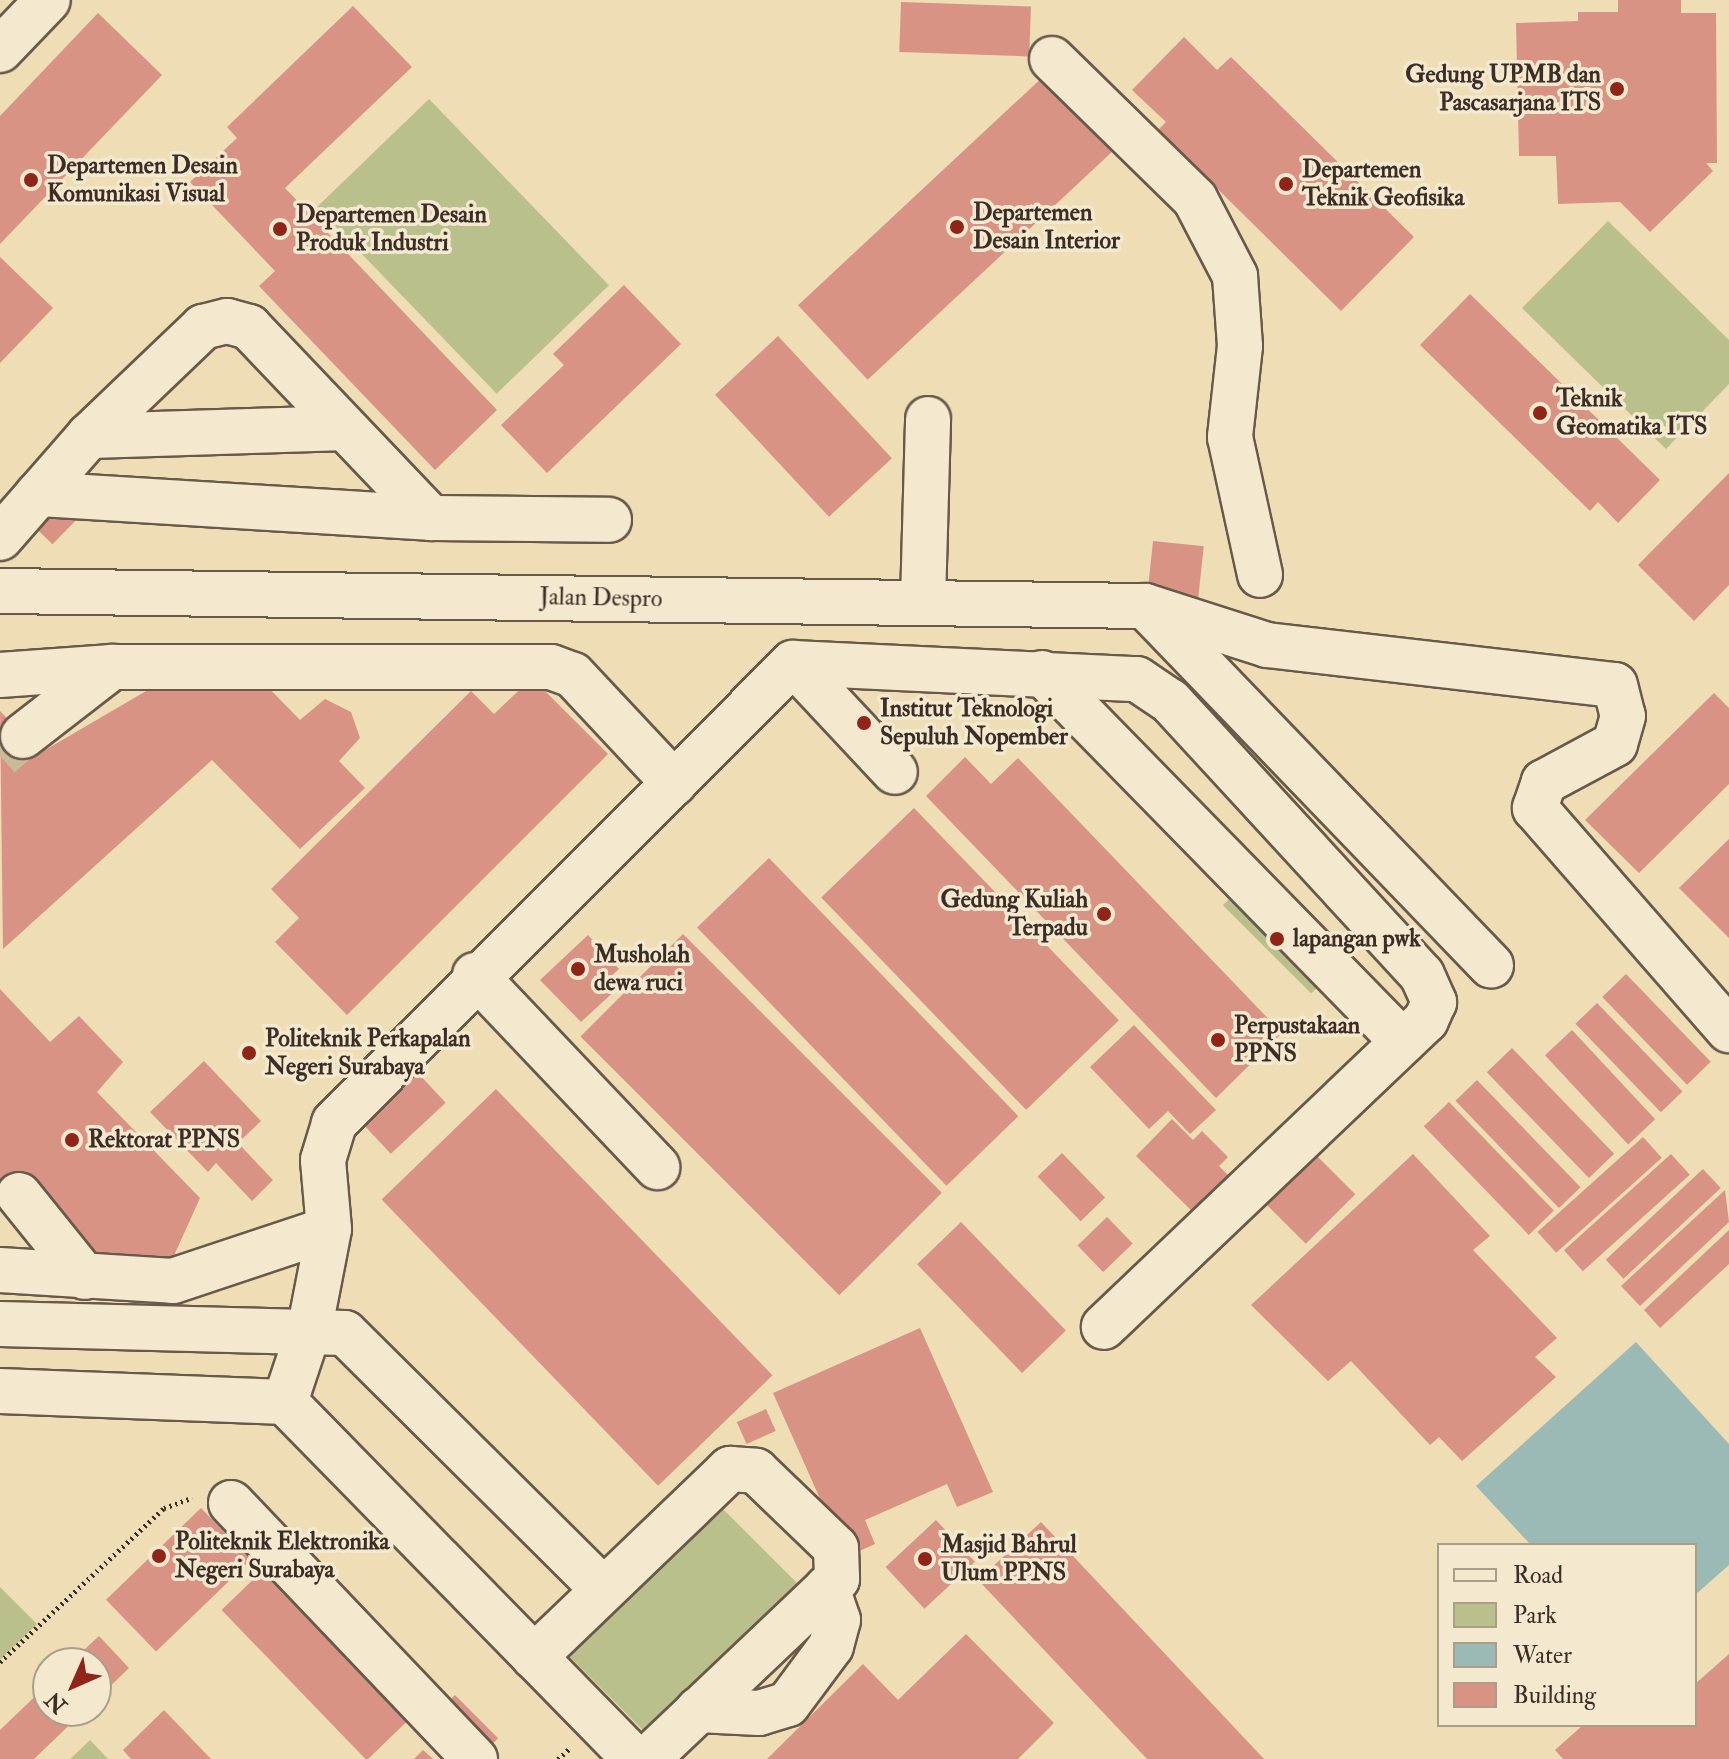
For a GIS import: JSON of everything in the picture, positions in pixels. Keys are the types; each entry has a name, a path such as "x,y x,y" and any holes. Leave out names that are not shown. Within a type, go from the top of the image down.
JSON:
{"lane":[{"path":"0,50 48,0"},
{"path":"1052,59 1195,199 1235,276 1240,346 1230,437 1260,575"},
{"path":"0,538 89,436 203,327 227,321 249,327 340,428 431,518"},
{"path":"923,601 928,419"},
{"path":"89,436 340,428"},
{"path":"38,494 431,518 609,520"},
{"name":"Jalan Despro","path":"0,591 1145,606 1201,620 1267,645 1615,685 1623,716 1615,744 1544,782 1535,808 1729,1030"},
{"path":"1145,606 1491,966"},
{"path":"793,663 895,772"},
{"path":"285,1402 310,1327 329,1229 323,1160 334,1123 475,975 793,663 1137,679 1170,701 1422,975 1434,1002 1403,1042 1104,1327"},
{"path":"9,683 112,667 551,667 573,675 674,783"},
{"path":"23,736 112,667"},
{"path":"1042,673 1403,1042"},
{"path":"475,975 657,1167"},
{"path":"19,1195 85,1277"},
{"path":"0,1270 173,1281 329,1229"},
{"path":"0,1324 310,1327 356,1339 603,1589"},
{"path":"0,1391 285,1402 634,1759"},
{"path":"534,1657 603,1589 740,1466 756,1471 836,1548 837,1579 647,1759"},
{"path":"231,1503 475,1759"},
{"path":"698,1710 759,1713 788,1704 831,1646 838,1620 827,1588"}],"path":[{"path":"0,1662 164,1508 186,1498 231,1503"}],"green space":[{"path":"429,99 609,285 497,394 317,207"},
{"path":"1608,221 1729,340 1729,384 1666,449 1522,308"},
{"name":"lapangan pwk","path":"1244,884 1332,972 1311,994 1223,905"},
{"path":"717,1503 798,1584 647,1734 566,1654"},
{"path":"0,1587 37,1624 0,1660"},
{"path":"90,1740 108,1759 70,1759"}],"water":[{"path":"1636,1342 1729,1444 1729,1565 1697,1593 1697,1543 1529,1543 1476,1486"}],"building":[{"name":"Gedung UPMB dan Pascasarjana ITS","path":"1618,0 1681,0 1681,13 1716,13 1717,163 1706,163 1713,171 1650,232 1620,202 1558,204 1556,156 1519,156 1516,23 1578,21 1578,12 1618,12"},
{"path":"901,2 1031,7 1029,57 899,52"},
{"name":"Departemen Desain Produk Industri","path":"353,6 412,67 285,188 497,410 435,470 259,286 275,271 190,182 237,138 227,127"},
{"name":"Departemen Desain Komunikasi Visual","path":"98,13 162,75 0,244 0,116"},
{"name":"Departemen Teknik Geofisika","path":"1184,37 1217,70 1231,57 1414,237 1341,311 1158,130 1166,122 1132,90"},
{"name":"Departemen Desain Interior","path":"1046,74 1116,149 868,380 798,305"},
{"name":"Departemen Desain Komunikasi Visual","path":"0,257 53,308 0,363"},
{"path":"624,285 681,344 547,473 501,425 564,365 553,354"},
{"name":"Teknik Geomatika ITS","path":"1470,294 1660,480 1618,523 1598,502 1590,511 1420,345"},
{"path":"778,336 892,458 829,517 715,395"},
{"name":"Teknik Geomatika ITS","path":"1729,473 1729,585 1694,621 1638,565"},
{"path":"56,499 77,519 53,544 32,524"},
{"path":"1153,541 1204,546 1198,600 1147,595"},
{"path":"258,677 300,720 325,699 351,712 360,738 339,761 365,788 300,849 212,760 3,949 0,711 40,753 153,687"},
{"path":"532,678 608,754 347,1015 275,942 299,918 271,889 471,691 494,714"},
{"path":"1714,693 1729,708 1729,784 1639,873 1585,820"},
{"name":"Gedung Kuliah Terpadu","path":"965,757 991,784 1018,758 1282,1033 1216,1098 926,796"},
{"path":"914,808 1119,1020 1026,1110 821,898"},
{"path":"1729,839 1729,938 1679,888"},
{"path":"769,858 1018,1116 946,1186 697,927"},
{"path":"683,934 942,1193 839,1295 580,1037"},
{"path":"588,935 619,969 610,977 619,987 581,1022 540,980"},
{"path":"1626,974 1711,1062 1687,1085 1602,997"},
{"name":"Rektorat PPNS","path":"0,989 50,1042 79,1016 123,1062 97,1092 200,1198 167,1271 106,1268 28,1187 0,1210"},
{"path":"1597,1003 1682,1091 1661,1112 1575,1024"},
{"path":"1134,1025 1216,1110 1190,1134 1168,1111 1149,1129 1090,1067"},
{"path":"1572,1030 1655,1119 1628,1144 1545,1055"},
{"path":"1512,1048 1614,1154 1589,1178 1487,1072"},
{"path":"204,1061 261,1121 238,1143 273,1180 252,1201 216,1163 208,1172 150,1112"},
{"path":"417,1072 446,1103 391,1154 362,1123"},
{"path":"1477,1080 1581,1187 1559,1208 1455,1101"},
{"path":"496,1089 772,1375 658,1486 382,1199"},
{"path":"1449,1102 1554,1211 1529,1235 1424,1126"},
{"path":"1172,1119 1193,1140 1202,1131 1228,1157 1219,1166 1231,1178 1195,1214 1136,1156"},
{"path":"1643,1137 1662,1158 1556,1253 1537,1232"},
{"path":"1310,1149 1355,1194 1306,1244 1261,1198"},
{"path":"1062,1153 1105,1198 1081,1221 1038,1177"},
{"path":"1413,1154 1490,1236 1473,1250 1557,1338 1535,1357 1556,1377 1462,1461 1439,1437 1430,1445 1351,1361 1328,1381 1251,1305"},
{"path":"1671,1154 1690,1175 1583,1271 1564,1250"},
{"path":"1703,1169 1721,1188 1623,1279 1606,1260"},
{"path":"1725,1190 1729,1222 1640,1306 1621,1286"},
{"path":"1107,1217 1133,1244 1103,1272 1078,1245"},
{"path":"961,1222 1066,1331 1022,1373 917,1264"},
{"path":"1729,1230 1729,1264 1660,1328 1644,1310"},
{"path":"920,1328 993,1492 957,1507 947,1484 865,1520 875,1544 846,1557 773,1393"},
{"path":"766,1409 776,1431 747,1444 737,1422"},
{"path":"201,1508 251,1560 156,1651 106,1600"},
{"path":"936,1520 975,1562 924,1609 886,1567"},
{"path":"1041,1522 1264,1759 1147,1759 978,1580"},
{"path":"264,1569 409,1719 365,1759 222,1610"},
{"path":"966,1634 1054,1723 1018,1759 767,1759 863,1664 898,1700"},
{"path":"99,1636 109,1647 87,1647"},
{"path":"112,1650 129,1668 112,1684"},
{"path":"1729,1654 1729,1759 1563,1759 1555,1750 1581,1727 1697,1727 1697,1682"},
{"path":"455,1695 498,1738 482,1754 439,1711"},
{"path":"32,1699 32,1727 67,1727 34,1759 0,1759 0,1730"},
{"path":"164,1710 211,1759 131,1759 123,1750"},
{"path":"423,1750 433,1759 414,1759"}],"tunnel":[{"path":"0,756 23,736"}],"place":[{"name":"Gedung UPMB dan Pascasarjana ITS","path":"1617,89"},
{"name":"Departemen Desain Komunikasi Visual","path":"31,180"},
{"name":"Departemen Teknik Geofisika","path":"1286,184"},
{"name":"Departemen Desain Interior","path":"957,227"},
{"name":"Departemen Desain Produk Industri","path":"280,229"},
{"name":"Teknik Geomatika ITS","path":"1540,413"},
{"name":"Institut Teknologi Sepuluh Nopember","path":"864,723"},
{"name":"Gedung Kuliah Terpadu","path":"1104,914"},
{"name":"lapangan pwk","path":"1277,939"},
{"name":"Musholah dewa ruci","path":"578,969"},
{"name":"Perpustakaan PPNS","path":"1218,1040"},
{"name":"Politeknik Perkapalan Negeri Surabaya","path":"249,1053"},
{"name":"Rektorat PPNS","path":"72,1140"},
{"name":"Politeknik Elektronika Negeri Surabaya","path":"159,1556"},
{"name":"Masjid Bahrul Ulum PPNS","path":"925,1559"}]}
